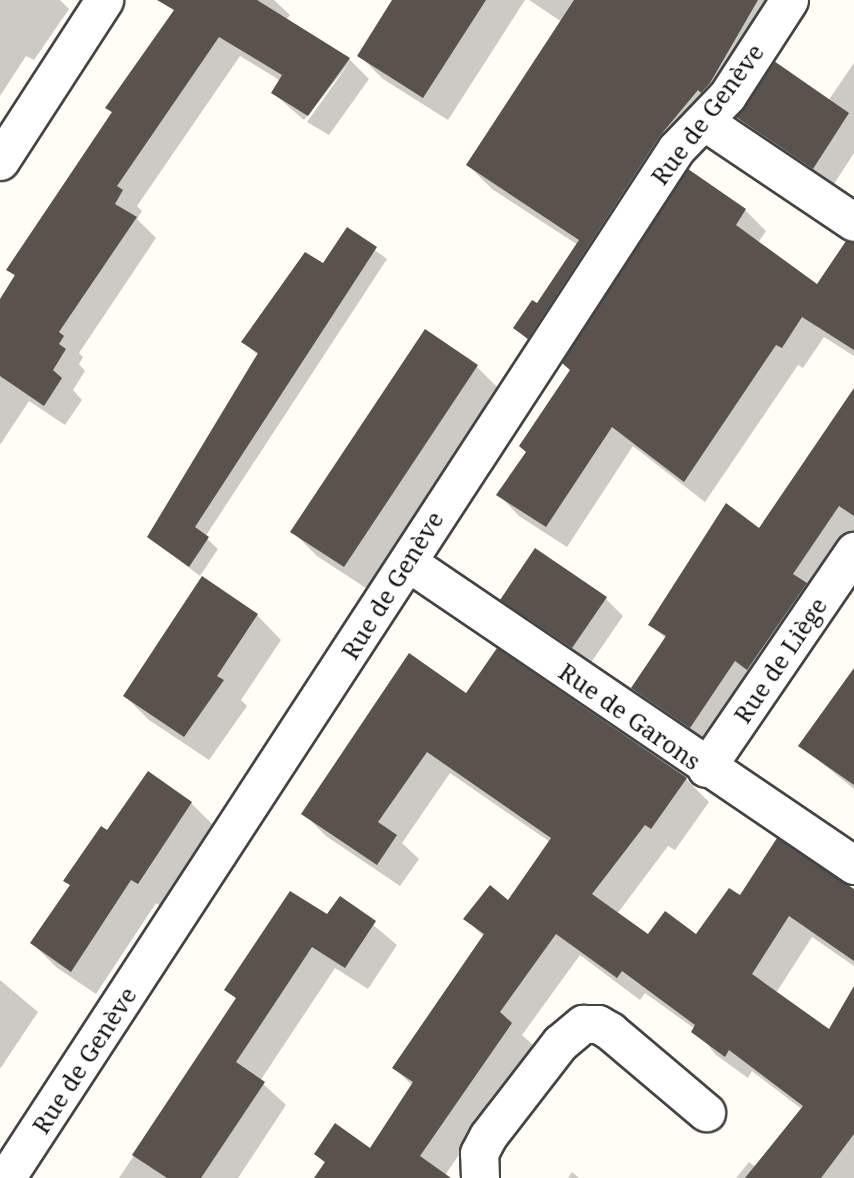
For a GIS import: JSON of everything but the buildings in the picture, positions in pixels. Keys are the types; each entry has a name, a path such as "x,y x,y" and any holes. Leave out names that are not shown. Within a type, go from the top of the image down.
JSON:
{"street":[{"path":"0,161 104,0"},
{"name":"Rue de Genève","path":"6,1178 409,564 426,527 676,149 705,122 789,0"},
{"path":"705,122 854,222"},
{"name":"Rue de Liège","path":"706,768 854,551"},
{"name":"Rue de Garons","path":"409,564 706,768 854,865"},
{"path":"480,1178 479,1153 488,1136 560,1042 583,1024 598,1024 610,1031 706,1112"}]}
